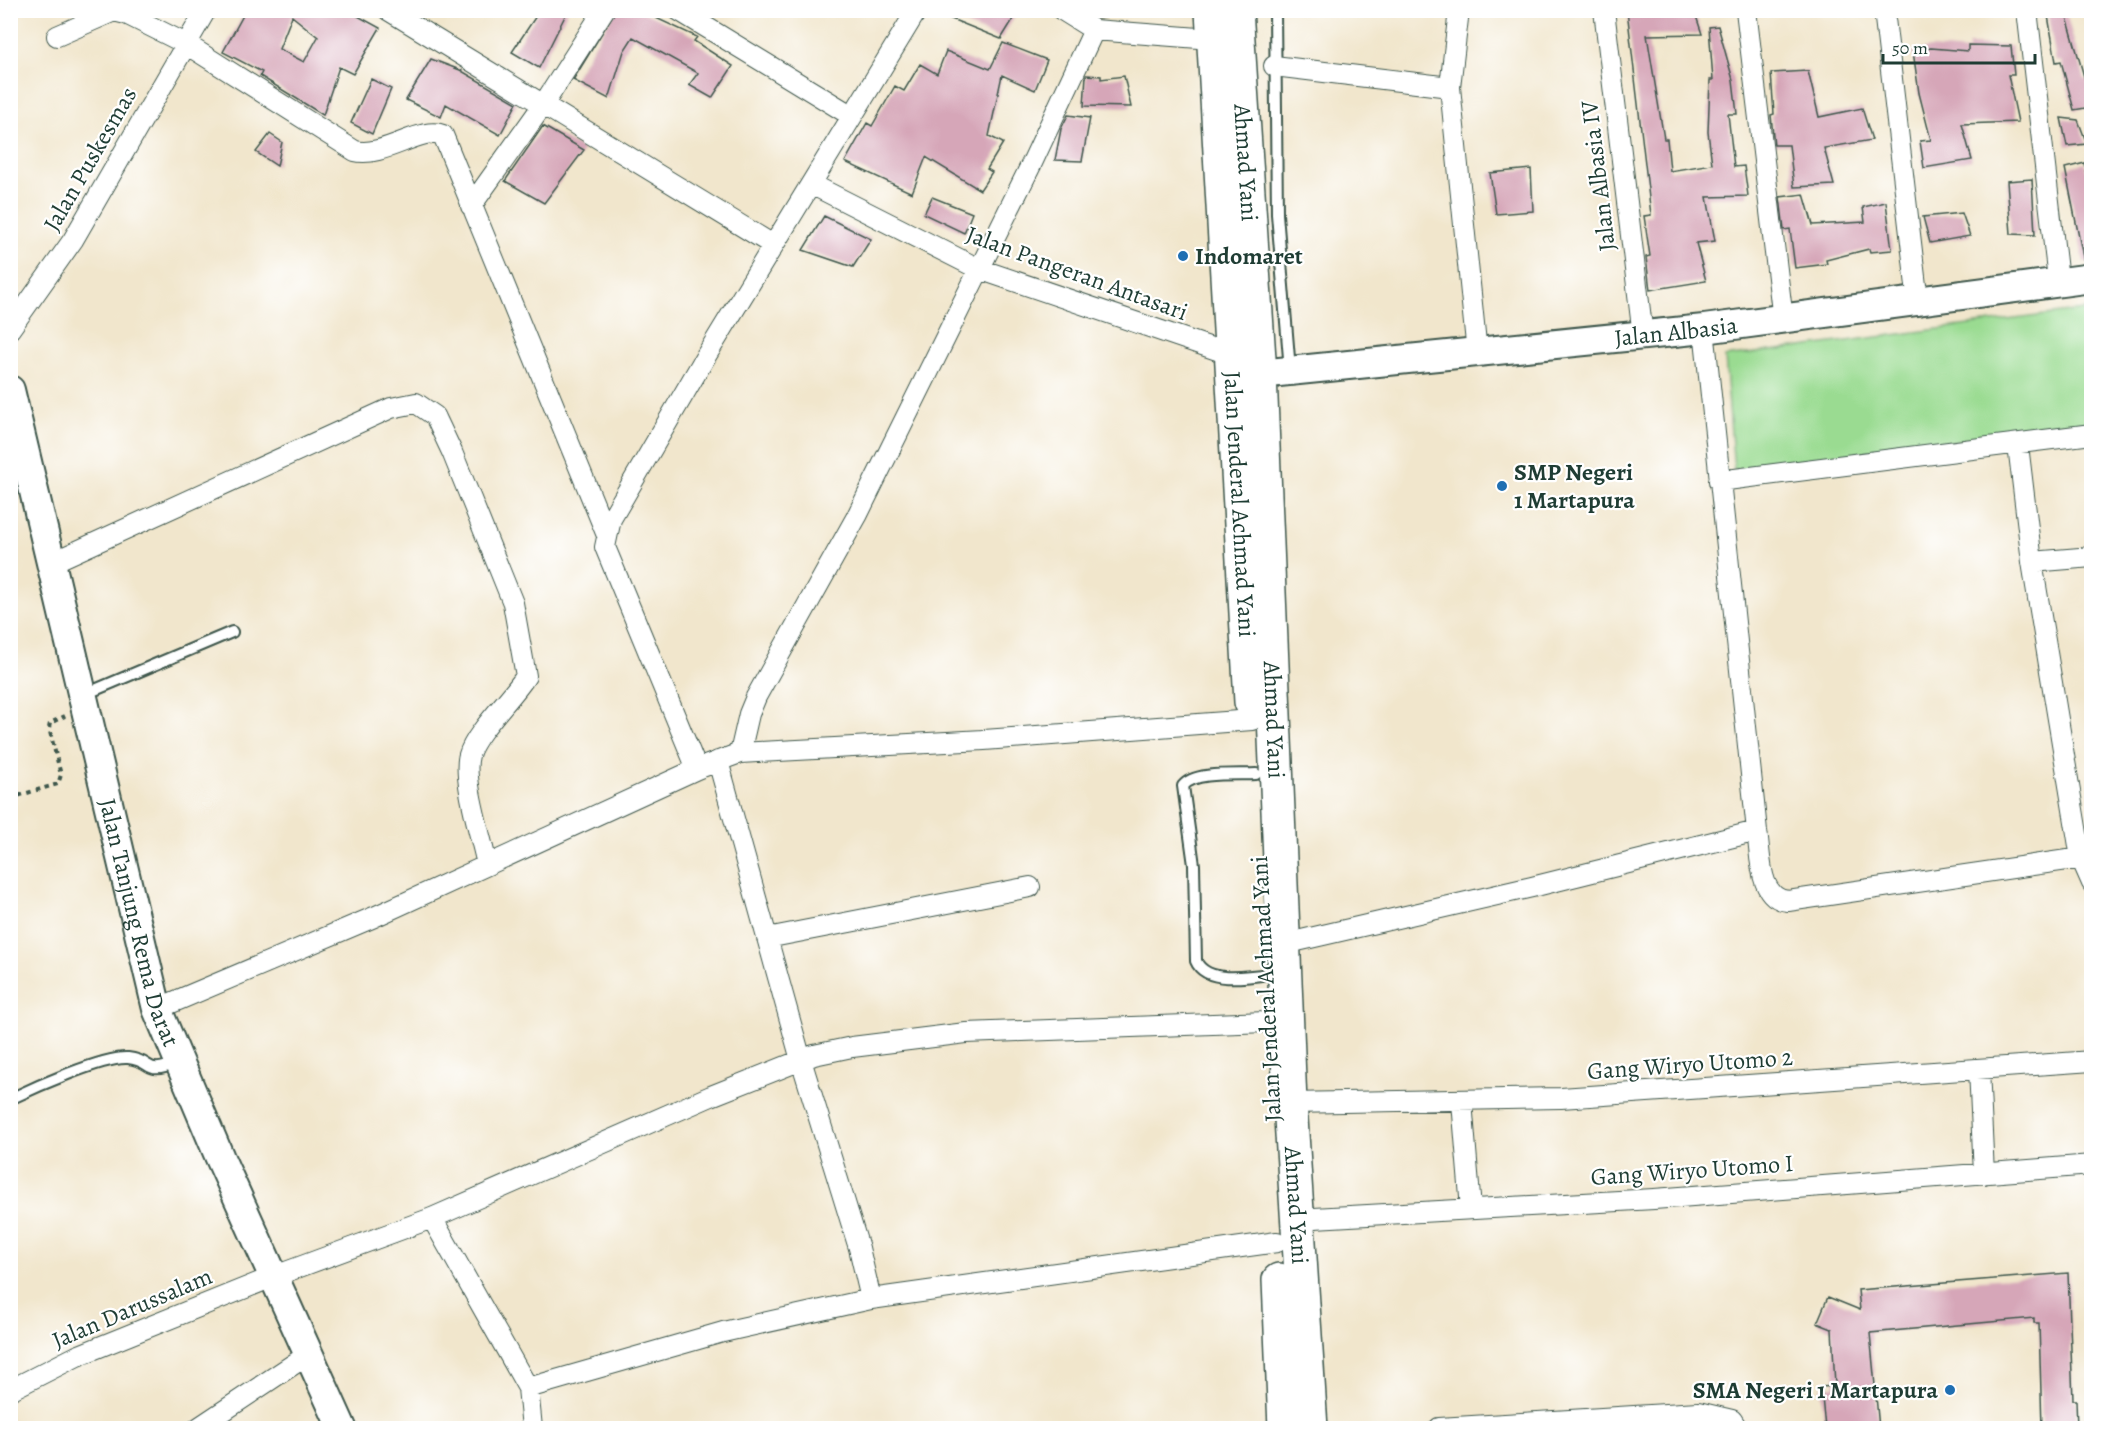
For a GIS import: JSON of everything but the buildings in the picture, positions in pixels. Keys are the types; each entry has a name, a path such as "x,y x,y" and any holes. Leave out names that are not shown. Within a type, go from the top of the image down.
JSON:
{"highway":[{"name":"Ahmad Yani","path":"1236,10 1233,165 1264,238 1275,372 1278,963 1290,1103 1287,1230 1311,1428"},
{"name":"Jalan Jenderal Achmad Yani","path":"1212,25 1233,165 1232,355 1252,720 1278,963 1267,1022 1287,1230 1285,1428"}],"street":[{"name":"Jalan Puskesmas","path":"10,329 73,240 206,10"},
{"path":"388,10 774,245"},
{"path":"471,206 543,105 604,10"},
{"path":"678,10 852,116"},
{"path":"697,769 605,547 606,533 611,519 917,10"},
{"path":"1062,10 1094,30 1212,25"},
{"path":"1459,10 1450,87 1476,353"},
{"name":"Jalan Albasia IV","path":"1604,10 1643,336"},
{"path":"1746,10 1783,320"},
{"path":"1884,10 1918,303"},
{"path":"2027,10 2056,272 2060,282"},
{"path":"57,36 114,11 126,14 186,44 355,152 375,153 433,132 443,135 606,533"},
{"path":"740,753 756,697 856,516 979,269 1094,30"},
{"path":"1274,66 1450,87"},
{"name":"Jalan Pangeran Antasari","path":"811,184 979,269 1232,355"},
{"name":"Jalan Albasia","path":"1275,372 1704,330 2091,278"},
{"path":"1704,330 1757,831 1767,890 1776,899 1788,901 2081,858"},
{"name":"Jalan Tanjung Rema Darat","path":"10,390 157,1009 342,1428"},
{"path":"51,563 391,408 416,403 435,416 452,452 513,603 526,676 512,697 487,725 469,755 469,786 487,865"},
{"path":"1719,481 2091,434"},
{"path":"2018,445 2032,562 2083,832 2081,858 2091,883"},
{"path":"2032,562 2091,557"},
{"path":"157,1009 374,917 697,769 740,753 984,741 1252,720"},
{"path":"718,761 801,1060 860,1248 871,1299"},
{"path":"1278,963 1532,887 1757,831"},
{"path":"767,938 1030,887"},
{"name":"Jalan Darussalam","path":"10,1389 77,1356 275,1276 432,1218 711,1096 801,1060 852,1047 966,1033 1267,1022"},
{"name":"Gang Wiryo Utomo 2","path":"1290,1103 1462,1102 1561,1098 2091,1061"},
{"path":"1978,1069 1984,1174"},
{"path":"1462,1102 1471,1209"},
{"name":"Gang Wiryo Utomo I","path":"528,1388 723,1332 871,1299 1287,1230 1471,1209 1654,1199 2091,1165"},
{"path":"432,1218 528,1388 532,1428"},
{"path":"198,1428 309,1354"},
{"path":"1439,1428 1698,1412 1732,1420 1737,1428"}],"lane":[{"path":"1264,238 1275,10"},
{"path":"84,703 232,632"},
{"path":"1256,774 1200,777 1188,780 1183,786 1194,865 1196,960 1200,970 1207,974 1230,976 1278,963"},
{"path":"10,1099 45,1082 115,1059 129,1058 152,1069 160,1070 179,1062"}],"path":[{"path":"10,798 58,783 61,775 50,723 84,703"}],"green space":[{"path":"2091,309 2091,423 1734,470 1725,357"}],"place":[{"name":"Indomaret","path":"1183,256"},
{"name":"SMP Negeri 1 Martapura","path":"1502,486"},
{"name":"SMA Negeri 1 Martapura","path":"1950,1390"}]}
